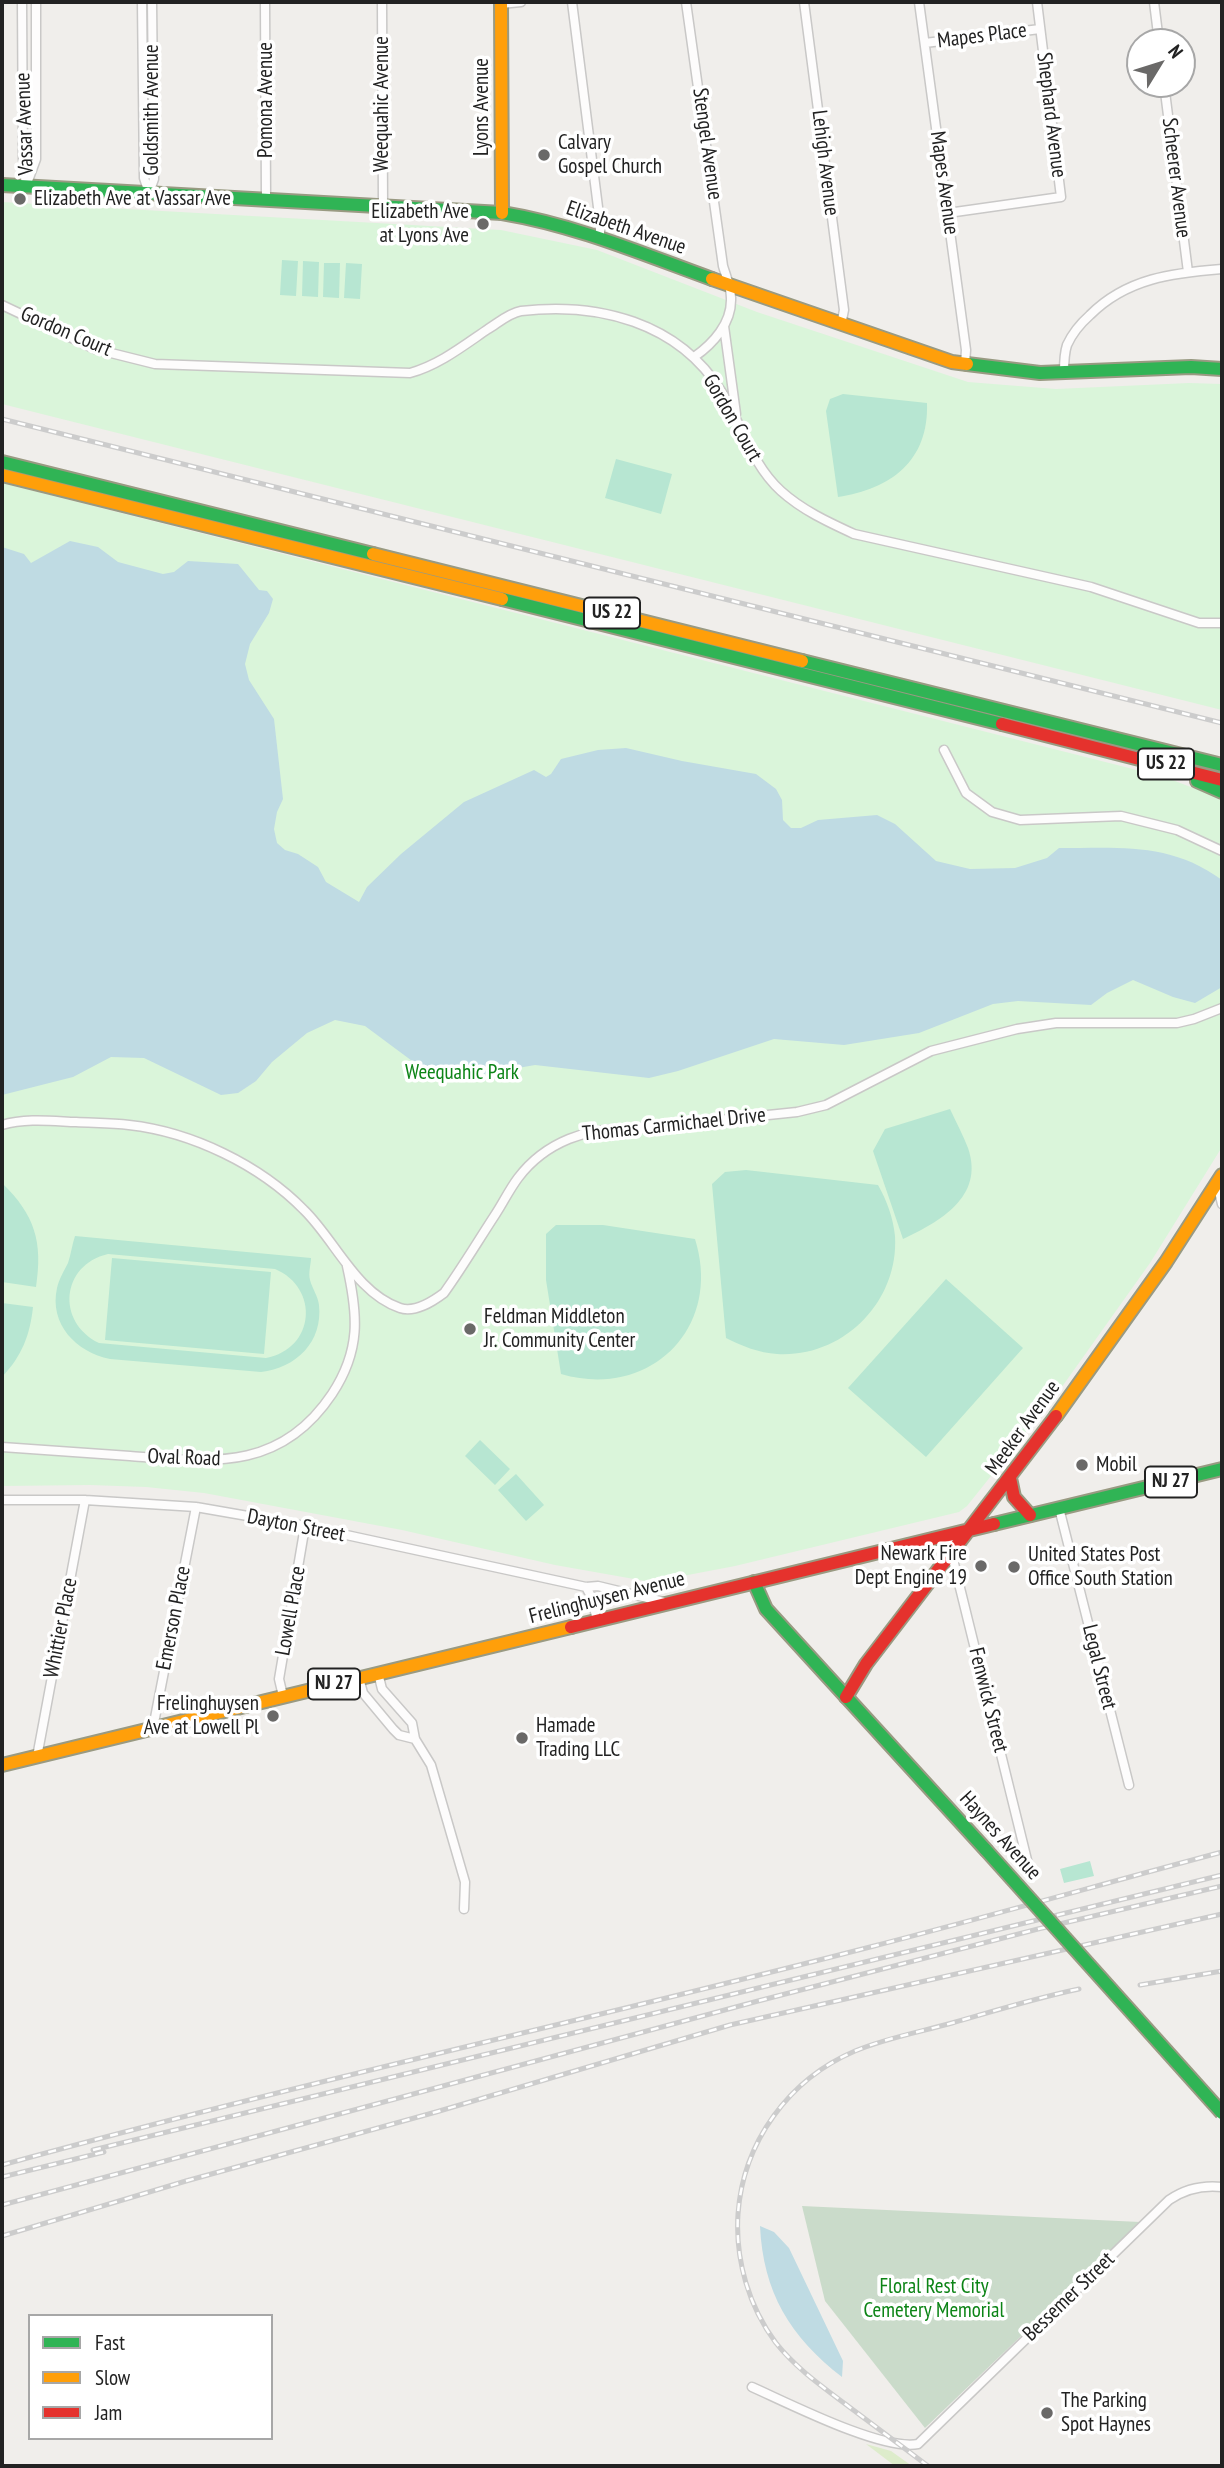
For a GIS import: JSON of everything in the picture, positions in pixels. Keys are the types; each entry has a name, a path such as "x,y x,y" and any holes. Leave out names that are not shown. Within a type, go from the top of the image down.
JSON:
{"main road":[{"name":"Lyons Avenue","path":"501,3 502,213"},
{"name":"Elizabeth Avenue","path":"2,185 502,213 539,219 600,238 728,286 965,365 1040,373 1191,366 1222,369"},
{"name":"US 22","path":"2,462 1222,765"},
{"name":"US 22","path":"2,475 1222,780"},
{"path":"1108,750 1143,760 1222,792"},
{"name":"Meeker Avenue","path":"846,1697 860,1671 1010,1478 1153,1280 1220,1179"},
{"name":"Frelinghuysen Avenue","path":"2,1765 1222,1469"},
{"path":"1010,1478 1014,1497 1030,1515"},
{"name":"Haynes Avenue","path":"754,1582 766,1609 1222,2113"}],"street":[{"name":"Vassar Avenue","path":"22,2 23,159 26,186"},
{"name":"Vassar Avenue","path":"26,186 36,159 36,2"},
{"name":"Goldsmith Avenue","path":"142,2 144,178 149,193"},
{"name":"Goldsmith Avenue","path":"149,193 154,179 152,2"},
{"name":"Pomona Avenue","path":"265,2 266,199"},
{"name":"Weequahic Avenue","path":"382,2 383,206"},
{"path":"501,3 521,2"},
{"path":"572,2 600,238"},
{"name":"Stengel Avenue","path":"687,2 723,267 732,299 724,326"},
{"name":"Lehigh Avenue","path":"804,2 844,310 841,325"},
{"name":"Mapes Avenue","path":"919,2 966,350 965,365"},
{"name":"Shephard Avenue","path":"948,213 1061,197 1037,2"},
{"path":"1154,2 1157,28"},
{"name":"Mapes Place","path":"925,43 1040,29"},
{"path":"143,75 153,76"},
{"name":"Scheerer Avenue","path":"1166,98 1188,272"},
{"path":"1064,373 1067,346 1072,336 1105,301 1129,287 1153,278 1222,269"},
{"name":"Gordon Court","path":"2,305 95,349 155,364 410,373 436,364 518,312 583,310 637,321 664,335 694,357 720,390 760,467 779,490 800,506 854,534 1091,587 1199,623 1222,623"},
{"path":"694,357 704,350 724,326"},
{"path":"724,326 737,420"},
{"path":"944,750 966,793 992,812 1020,820 1121,817 1178,830 1222,851"},
{"name":"Thomas Carmichael Drive","path":"2,1125 15,1121 37,1120 130,1125 190,1140 243,1164 289,1195 323,1230 346,1263 372,1290 402,1309 413,1309 444,1293 519,1176 548,1149 572,1137 610,1128 633,1129 825,1105 931,1051 1017,1029 1056,1023 1177,1023 1222,1008"},
{"path":"1220,1179 1222,1204"},
{"name":"Oval Road","path":"2,1447 202,1461 252,1455 281,1442 306,1424 327,1401 351,1354 356,1332 356,1310 346,1263"},
{"name":"Dayton Street","path":"2,1500 85,1500 196,1507 305,1526 586,1587 598,1586 667,1603"},
{"name":"Whittier Place","path":"37,1757 85,1500"},
{"name":"Emerson Place","path":"153,1728 196,1507"},
{"name":"Legal Street","path":"1059,1508 1129,1785"},
{"name":"Lowell Place","path":"284,1696 279,1679 305,1526"},
{"name":"Fenwick Street","path":"947,1535 1028,1864"},
{"path":"586,1587 592,1598 597,1621"},
{"path":"379,1673 382,1689 412,1723 415,1739 431,1765 465,1882 464,1909"},
{"path":"359,1678 363,1693 393,1728 400,1735 415,1739"},
{"name":"Bessemer Street","path":"752,2387 879,2440 913,2445 921,2442 1169,2200 1196,2188 1222,2187"}],"green space":[{"path":"2,202 501,230 597,250 757,312 968,382 1056,389 1222,384 1222,710 2,404"},
{"path":"282,260 298,261 296,296 280,295"},
{"path":"303,261 319,262 318,297 302,296"},
{"path":"324,263 340,263 339,298 323,297"},
{"path":"346,263 362,264 360,299 344,298"},
{"path":"843,394 927,403 926,423 921,441 914,456 903,469 875,487 838,497 826,411 830,399"},
{"path":"616,459 672,474 661,514 605,498"},
{"name":"Weequahic Park","path":"2,483 1129,768 1175,781 1222,799 1222,1147 1150,1263 1059,1391 967,1506 959,1512 735,1566 651,1582 555,1565 402,1530 204,1493 90,1485 2,1486"},
{"path":"950,1109 968,1148 972,1165 970,1180 964,1194 944,1216 903,1239 873,1151 885,1129"},
{"path":"746,1170 878,1185 884,1197 895,1236 894,1260 888,1283 877,1303 862,1321 844,1336 824,1347 801,1353 777,1354 751,1349 726,1338 712,1184 725,1172"},
{"path":"2,1183 22,1206 34,1230 38,1256 36,1287 2,1282"},
{"path":"556,1225 603,1225 695,1239 701,1271 698,1301 688,1328 672,1350 650,1366 623,1376 593,1379 561,1374 546,1280 546,1234"},
{"path":"75,1236 311,1258 309,1277 319,1305 317,1331 305,1351 296,1359 261,1372 110,1359 98,1355 76,1343 61,1324 57,1313 57,1288 68,1263","holes":["108,1254 275,1269 290,1278 299,1290 305,1303 306,1317 302,1331 294,1343 282,1352 266,1358 99,1343 85,1334 71,1309 73,1281 92,1260"]},
{"path":"112,1258 271,1272 264,1354 105,1340"},
{"path":"946,1279 1023,1348 926,1457 848,1388"},
{"path":"2,1303 33,1307 24,1345 2,1377"},
{"path":"480,1440 510,1469 495,1485 465,1456"},
{"path":"516,1474 544,1505 526,1521 498,1490"},
{"path":"1090,1861 1094,1876 1064,1883 1060,1869"},
{"name":"Floral Rest City Cemetery Memorial","path":"802,2206 1140,2222 925,2428 825,2301"},
{"path":"866,2444 891,2451 912,2466 895,2466"}],"water":[{"path":"70,541 98,547 118,562 163,574 174,572 188,561 238,564 259,590 267,591 273,599 269,613 250,644 245,664 249,680 274,719 283,799 274,829 277,843 318,867 326,882 359,902 367,887 401,854 464,802 534,770 546,777 561,759 598,750 626,748 756,774 776,789 782,800 783,820 791,828 801,828 818,820 877,815 895,824 936,861 970,869 1015,868 1047,858 1059,848 1123,848 1164,853 1183,859 1222,880 1222,987 1195,1003 1133,980 1107,993 1091,1005 1018,1001 993,1004 919,1033 844,1045 774,1039 649,1078 535,1065 455,1079 431,1075 365,1026 335,1020 307,1033 272,1062 256,1081 238,1093 221,1095 144,1058 111,1057 73,1077 2,1095 2,547 24,554 31,563"},
{"path":"760,2226 774,2232 789,2248 843,2361 842,2377 808,2346 783,2311 767,2272"}],"railway":[{"path":"2,419 1222,723"},
{"path":"2,2165 219,2108 874,1946 1222,1852"},
{"path":"93,2150 1222,1875"},
{"path":"2,2205 758,2001 1038,1929 1222,1886"},
{"path":"2,2236 730,2025 1222,1914"},
{"path":"1140,1985 1222,1971"},
{"path":"928,2466 808,2375 783,2352 766,2329 751,2298 739,2248 738,2214 749,2162 760,2138 790,2096 831,2063 879,2042 1079,1989"},
{"path":"2,2177 104,2152"}],"traffic: fast":[{"path":"2,185 502,213 582,233 712,279"},
{"path":"967,364 1040,373 1191,367 1222,369"},
{"path":"2,462 373,554"},
{"path":"502,599 1002,724"},
{"path":"802,661 1222,765"},
{"path":"1197,781 1222,792"},
{"path":"994,1524 1222,1469"},
{"path":"754,1582 766,1609 986,1850"},
{"path":"986,1850 1222,2113"}],"traffic: slow":[{"path":"501,2 502,213"},
{"path":"712,279 952,362 967,364"},
{"path":"2,475 502,599"},
{"path":"373,554 802,661"},
{"path":"1056,1416 1166,1262 1222,1175"},
{"path":"2,1765 571,1627"}],"traffic: jam":[{"path":"1002,724 1222,780"},
{"path":"846,1697 866,1664 1056,1416"},
{"path":"1010,1478 1014,1497 1030,1515"},
{"path":"571,1627 994,1524"}],"place":[{"name":"Calvary Gospel Church","path":"544,155"},
{"name":"Elizabeth Ave at Vassar Ave","path":"20,199"},
{"name":"Elizabeth Ave at Lyons Ave","path":"483,224"},
{"name":"Feldman Middleton Jr. Community Center","path":"470,1329"},
{"name":"Mobil","path":"1082,1465"},
{"name":"Newark Fire Dept Engine 19","path":"981,1566"},
{"name":"United States Post Office South Station","path":"1014,1567"},
{"name":"Frelinghuysen Ave at Lowell Pl","path":"273,1716"},
{"name":"Hamade Trading LLC","path":"522,1738"},
{"name":"The Parking Spot Haynes","path":"1047,2413"}]}
